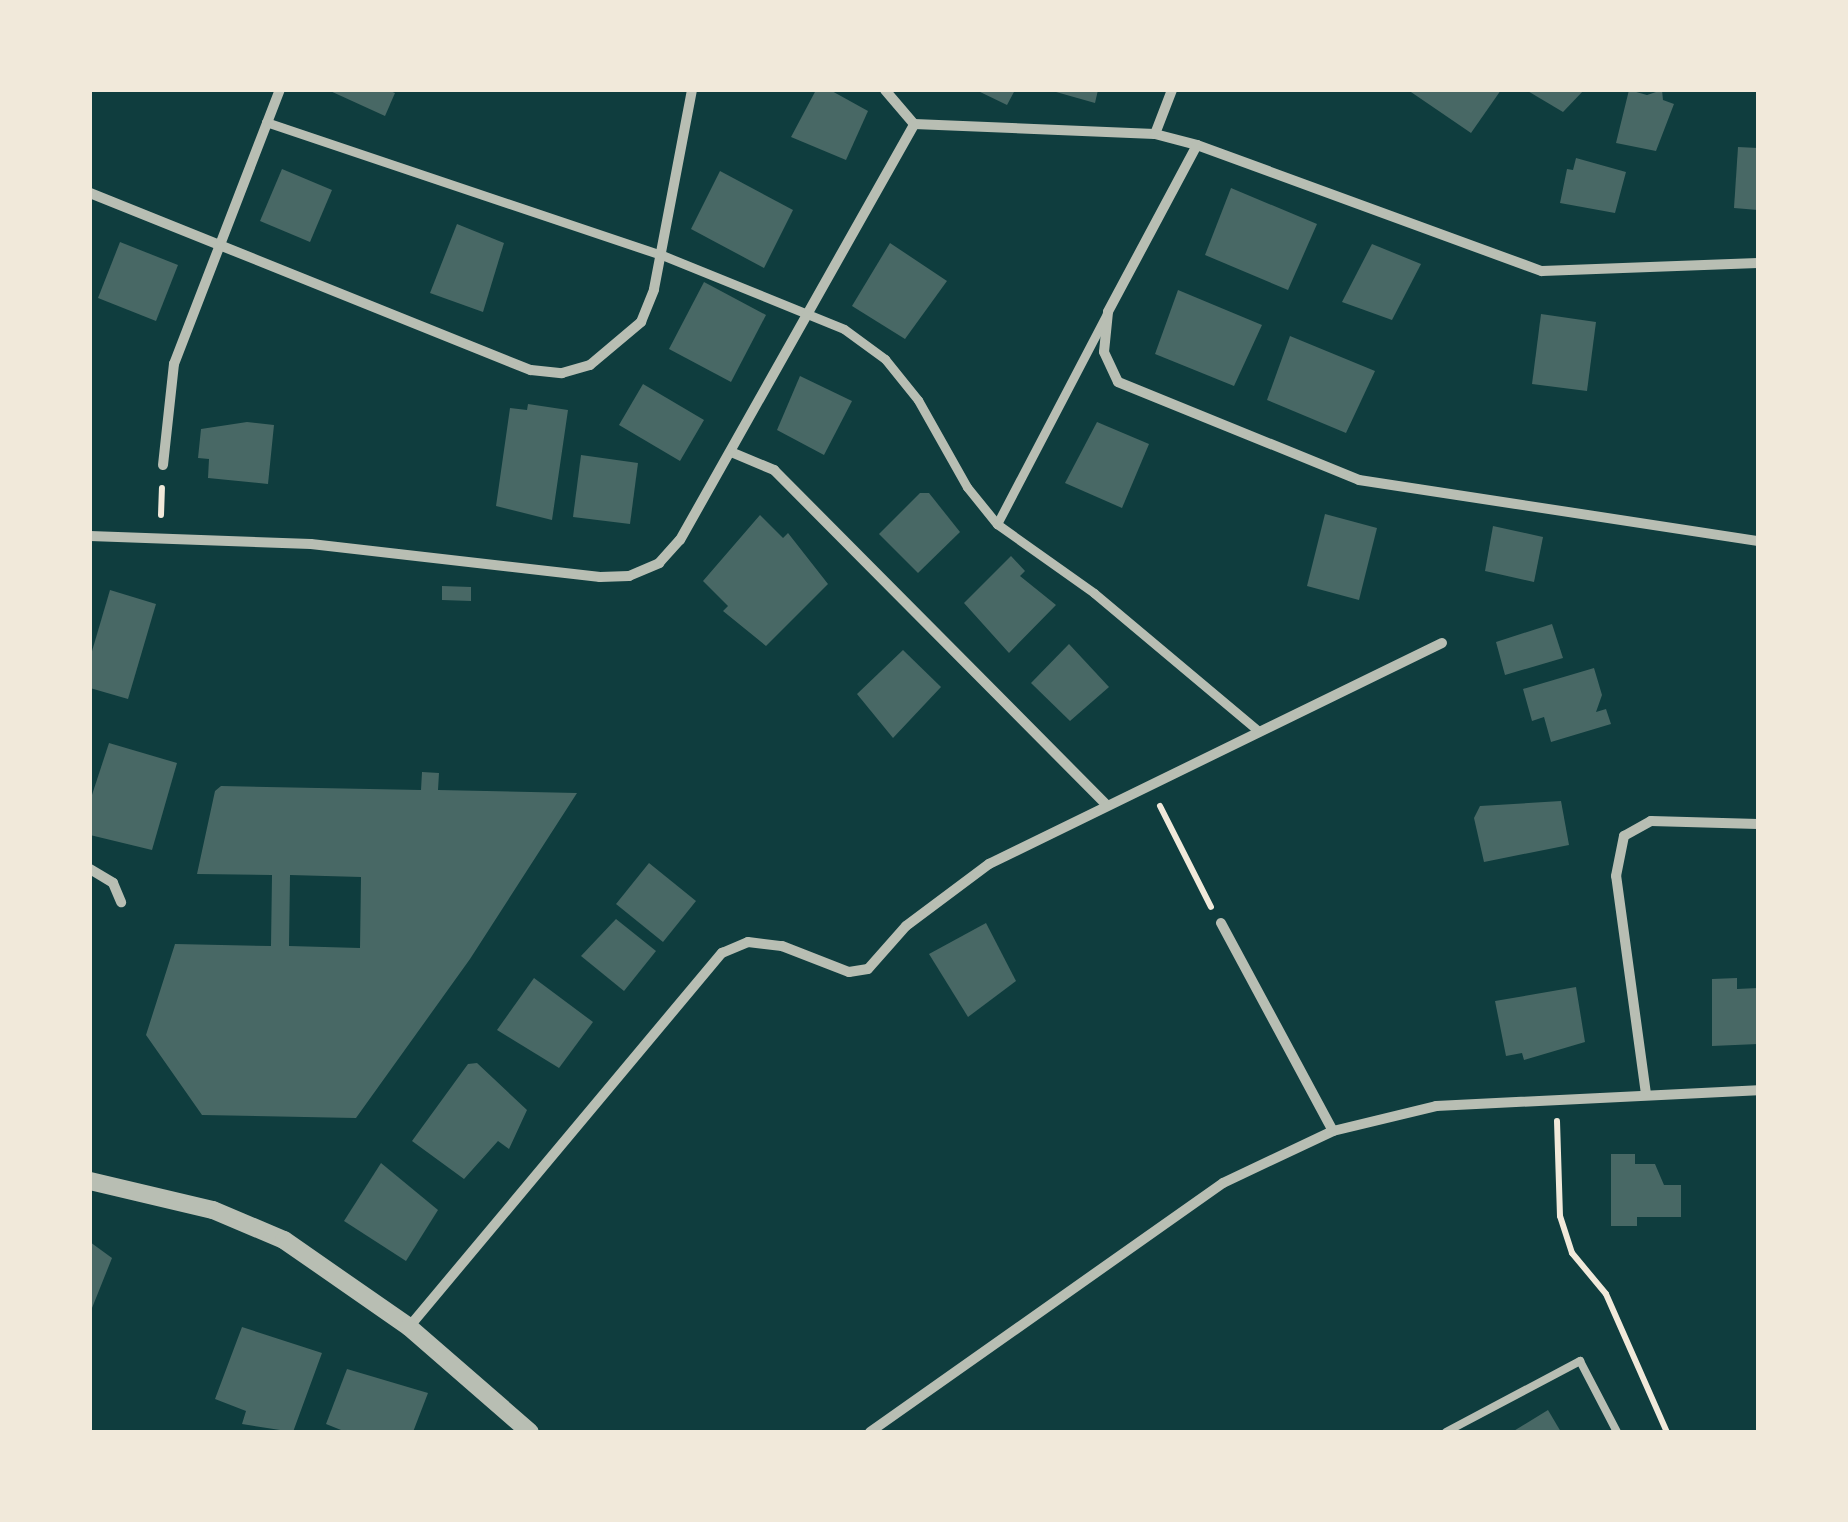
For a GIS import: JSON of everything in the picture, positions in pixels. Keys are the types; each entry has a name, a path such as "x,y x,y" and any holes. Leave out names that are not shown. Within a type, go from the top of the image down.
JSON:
{"street":[{"path":"163,465 174,364 280,90"},
{"path":"90,192 531,370 562,373 590,365 640,322 662,255 692,90"},
{"path":"884,90 914,124 1155,134 1197,144 1542,272 1758,263"},
{"path":"1155,134 1172,90"},
{"path":"266,122 662,255 808,312 884,359 997,524 1094,593 1256,729"},
{"path":"90,536 311,544 629,576 659,563 680,540 914,124"},
{"path":"997,524 1197,144"},
{"path":"1108,312 1104,352 1118,382 1359,480 1758,542"},
{"path":"731,452 774,470 1106,804"},
{"path":"408,1327 722,953 748,942 782,946 849,972 868,968 906,926 989,864 1256,729 1442,643"},
{"path":"1646,1094 1616,876 1624,836 1651,822 1758,824"},
{"path":"90,869 113,883 121,902"},
{"path":"1221,922 1334,1131"},
{"path":"870,1432 1223,1183 1334,1131 1436,1106 1758,1090"},
{"path":"90,1180 251,1222 329,1268 408,1327 530,1432"}],"lane":[{"path":"1446,1432 1580,1360 1618,1432"}],"path":[{"path":"160,536 163,465"},
{"path":"1149,782 1221,922"},
{"path":"1556,1098 1560,1216 1572,1253 1606,1294 1667,1432"}],"building":[{"path":"328,90 388,90 395,93 385,116"},
{"path":"816,90 830,90 868,111 846,160 791,137"},
{"path":"976,90 1015,90 1007,105"},
{"path":"1049,90 1098,90 1095,103"},
{"path":"1408,90 1501,90 1471,133"},
{"path":"1526,90 1584,90 1563,112"},
{"path":"1629,90 1647,95 1662,90 1663,100 1674,104 1656,151 1616,143"},
{"path":"1738,147 1758,148 1758,210 1734,208"},
{"path":"1576,158 1626,172 1615,213 1560,203 1567,169 1573,170"},
{"path":"282,169 332,190 310,242 260,221"},
{"path":"720,171 793,210 764,268 691,229"},
{"path":"1231,188 1317,224 1288,290 1205,255"},
{"path":"457,224 504,243 483,312 430,293"},
{"path":"120,242 178,265 156,321 98,298"},
{"path":"890,243 947,281 905,339 852,306"},
{"path":"1372,244 1421,264 1392,320 1342,302"},
{"path":"704,282 766,315 731,382 669,349"},
{"path":"1178,290 1262,325 1234,386 1155,354"},
{"path":"1541,314 1596,322 1587,391 1532,384"},
{"path":"1290,336 1375,371 1346,433 1267,400"},
{"path":"800,376 852,401 824,455 777,430"},
{"path":"643,384 704,420 680,461 619,425"},
{"path":"528,404 568,410 552,520 496,506 510,408 527,410"},
{"path":"247,422 274,425 268,484 208,478 209,459 198,458 201,429"},
{"path":"1097,422 1149,444 1122,508 1065,483"},
{"path":"581,455 638,463 630,524 573,517"},
{"path":"920,493 929,493 960,532 918,573 879,534"},
{"path":"1325,514 1377,528 1359,600 1307,586"},
{"path":"760,515 783,538 788,533 828,584 766,646 723,611 728,606 703,581"},
{"path":"1493,526 1543,537 1534,582 1485,571"},
{"path":"1011,556 1025,571 1020,576 1056,605 1009,653 964,603"},
{"path":"442,586 471,587 471,601 442,600"},
{"path":"110,590 156,604 128,699 90,688 90,658"},
{"path":"1552,624 1563,658 1505,675 1496,642"},
{"path":"1069,644 1109,687 1070,721 1031,683"},
{"path":"903,650 941,687 893,738 857,694"},
{"path":"1594,668 1602,695 1596,712 1606,709 1611,724 1551,742 1544,717 1532,721 1523,689"},
{"path":"109,743 177,763 152,850 90,835 90,801"},
{"path":"422,772 439,773 438,790 577,793 470,959 356,1118 202,1115 146,1035 175,944 271,946 272,875 197,874 215,791 221,786 421,790","holes":["290,875 361,877 360,948 289,946"]},
{"path":"1561,801 1569,845 1484,862 1474,818 1480,806"},
{"path":"649,863 696,901 663,942 616,904"},
{"path":"616,919 656,951 624,991 581,956"},
{"path":"986,923 1016,981 968,1017 929,954"},
{"path":"534,978 593,1022 559,1068 497,1030"},
{"path":"1737,978 1737,989 1758,988 1758,1044 1712,1046 1712,979"},
{"path":"1576,987 1585,1042 1524,1060 1522,1053 1506,1056 1495,1001"},
{"path":"477,1063 527,1110 509,1149 498,1141 464,1179 412,1141 468,1064"},
{"path":"1611,1154 1635,1154 1635,1164 1655,1164 1664,1185 1681,1185 1681,1217 1637,1217 1637,1226 1611,1226"},
{"path":"381,1163 438,1210 406,1261 344,1221"},
{"path":"90,1242 112,1258 90,1313"},
{"path":"242,1327 322,1353 293,1432 242,1424 246,1411 215,1399"},
{"path":"347,1369 428,1393 413,1432 346,1432 326,1424"},
{"path":"1548,1410 1561,1432 1512,1432"}]}
